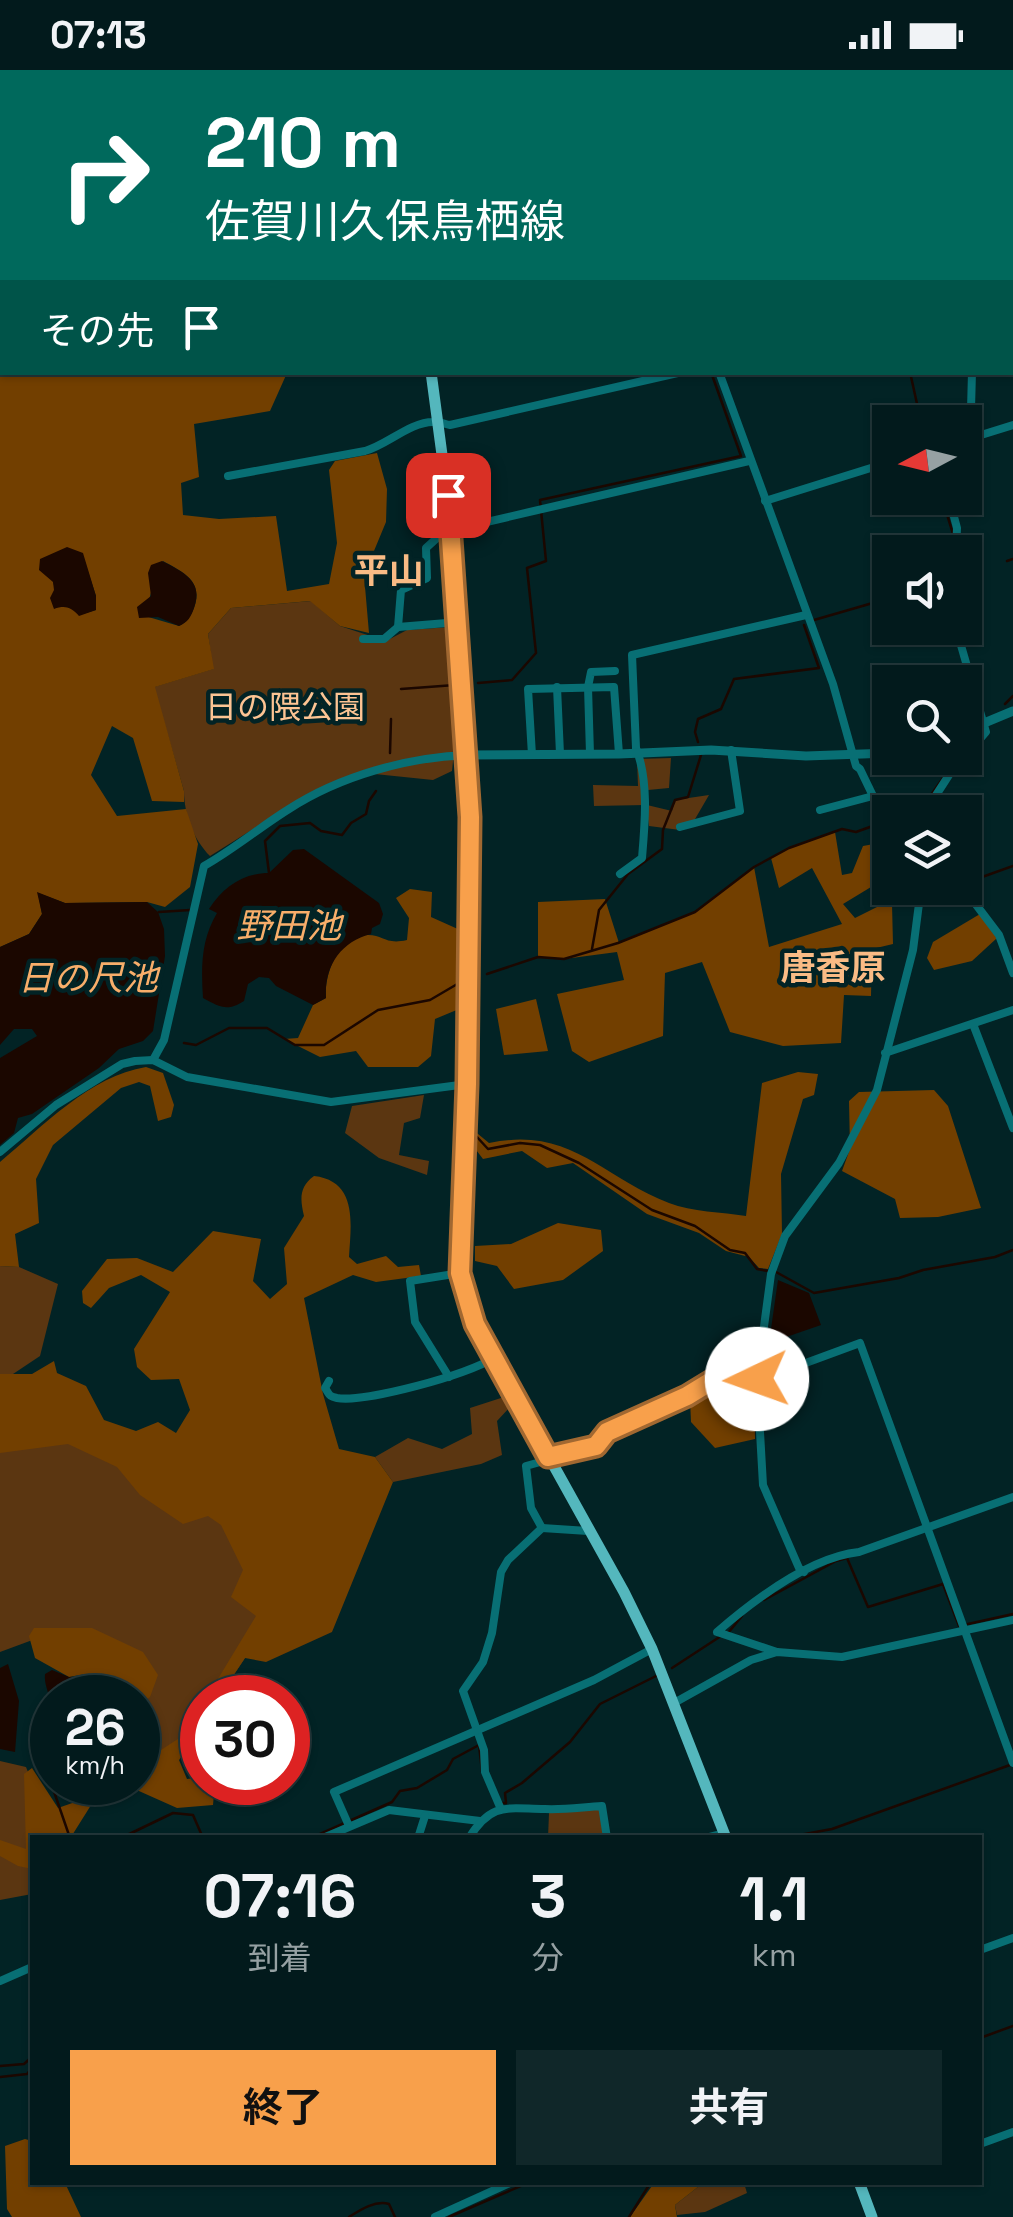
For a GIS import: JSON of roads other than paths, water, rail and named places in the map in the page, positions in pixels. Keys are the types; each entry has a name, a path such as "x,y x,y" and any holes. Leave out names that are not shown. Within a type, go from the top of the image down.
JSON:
{"main road":[{"path":"432,375 452,530 468,755 471,880 460,1273 465,1299 652,1649 725,1835"},
{"path":"860,2186 872,2217"}],"street":[{"path":"228,476 365,452 433,422 450,425 669,375"},
{"path":"719,375 832,684 856,766 873,795"},
{"path":"971,405 972,375"},
{"path":"982,435 1013,426"},
{"path":"398,627 401,590 427,578 426,548 437,538 448,537 452,530 749,460"},
{"path":"764,500 872,467"},
{"path":"620,874 642,858 645,824 632,655 806,614"},
{"path":"363,639 384,639 398,627 459,622"},
{"path":"936,795 986,732 961,645"},
{"path":"590,754 591,672 615,671"},
{"path":"532,754 528,689 614,687 619,754"},
{"path":"557,688 560,754"},
{"path":"984,723 1013,712"},
{"path":"680,828 740,811 731,750"},
{"path":"153,1060 164,1040 204,866 237,848 290,808 326,789 432,756 731,750 806,756 872,754"},
{"path":"820,810 872,796"},
{"path":"804,1572 763,1485 757,1379 772,1271 785,1236 839,1163 877,1090 914,950 919,905"},
{"path":"976,905 999,935 1013,973"},
{"path":"885,1053 1013,1010"},
{"path":"973,1024 1013,1128"},
{"path":"0,1152 56,1105 122,1064 153,1060 187,1077 332,1102 467,1084"},
{"path":"448,1377 415,1322 410,1281 460,1273"},
{"path":"542,1528 528,1497 526,1466 596,1446 607,1432 687,1396 723,1374 757,1379 860,1343 1012,1761"},
{"path":"329,1381 325,1388 329,1395 340,1399 448,1377 494,1358"},
{"path":"1013,1497 860,1552 837,1554 750,1603 718,1632 777,1652 842,1657 964,1626 1013,1620"},
{"path":"499,1805 485,1772 478,1730 462,1691 483,1662 492,1633 501,1572 508,1560 542,1528 588,1531"},
{"path":"347,1822 334,1792 594,1680 652,1649"},
{"path":"674,1703 752,1660 777,1652"},
{"path":"471,1835 499,1805 545,1810 602,1806 607,1835"},
{"path":"328,1835 347,1822 389,1810 480,1821"},
{"path":"419,1835 424,1816"},
{"path":"982,1949 1013,1938"},
{"path":"0,1981 30,1968"},
{"path":"982,2143 1013,2132"},
{"path":"435,2217 505,2185"}],"water":[{"path":"67,547 83,553 96,596 96,610 79,616 68,608 54,609 50,598 53,582 39,570 40,559"},
{"path":"162,561 190,578 196,591 192,614 179,626 158,617 139,618 137,607 151,596 151,565"},
{"name":"野田池","path":"304,849 379,903 383,914 380,924 336,957 328,976 326,998 313,1005 276,986 269,978 259,977 248,984 244,1001 233,1006 219,1006 203,998 203,954 217,913 209,909 235,883 269,873 293,850"},
{"name":"日の尺池","path":"37,892 65,903 147,902 158,912 164,929 165,956 153,1031 143,1041 119,1049 99,1068 32,1114 18,1118 14,1133 0,1145 0,1058 37,1036 32,1029 14,1029 0,1045 0,947 29,934 42,914"},
{"path":"778,1280 809,1293 821,1325 769,1343"},
{"path":"8,1664 19,1701 15,1752 0,1749 0,1668"}],"waterway":[{"path":"478,683 512,680 536,653 527,568 546,561 540,500 741,456 712,375"},
{"path":"911,375 917,405"},
{"path":"947,515 953,535"},
{"path":"1007,561 1013,559"},
{"path":"814,620 872,603"},
{"path":"698,742 698,719 721,709 734,679 819,668 804,625"},
{"path":"401,689 455,685"},
{"path":"1005,704 1013,696"},
{"path":"390,753 391,719"},
{"path":"592,949 599,910 628,874 662,849 663,830 675,800 688,797 701,755"},
{"path":"931,795 945,775"},
{"path":"269,873 265,841 280,826 310,823 321,831 342,835 351,823 366,814 376,791"},
{"path":"487,974 538,957 564,959 618,943 695,912 754,867 789,848 842,829 856,832 872,826"},
{"path":"982,877 1013,866"},
{"path":"159,912 190,910"},
{"path":"184,1043 196,1045 229,1028 267,1028 295,1045 324,1045 378,1010 430,1000 459,983"},
{"path":"477,1137 488,1149 520,1143 540,1145 579,1163 652,1210 695,1226 730,1250 745,1253 757,1269 768,1271"},
{"path":"776,1272 814,1293 899,1278 1013,1250"},
{"path":"764,1600 847,1558 868,1607 943,1584 959,1626 1013,1614"},
{"path":"728,1633 742,1616"},
{"path":"672,1668 721,1636"},
{"path":"503,1803 505,1793 570,1742 600,1704 656,1676"},
{"path":"318,1835 392,1802 400,1791 417,1788 447,1770 453,1759 479,1745 482,1771"},
{"path":"799,1835 832,1829 1010,1765"},
{"path":"59,1805 69,1835"},
{"path":"127,1835 173,1813 193,1815 202,1835"},
{"path":"982,2037 1013,2026"},
{"path":"0,2066 24,2064 30,2059"},
{"path":"0,2077 30,2070"},
{"path":"449,2217 523,2185"},
{"path":"629,2217 649,2185"},
{"path":"349,2217 378,2203 389,2204 395,2217"}],"district":[{"name":"平山","path":"389,571"},
{"name":"唐香原","path":"833,968"}],"park label":[{"name":"日の隈公園","path":"285,707"}]}
